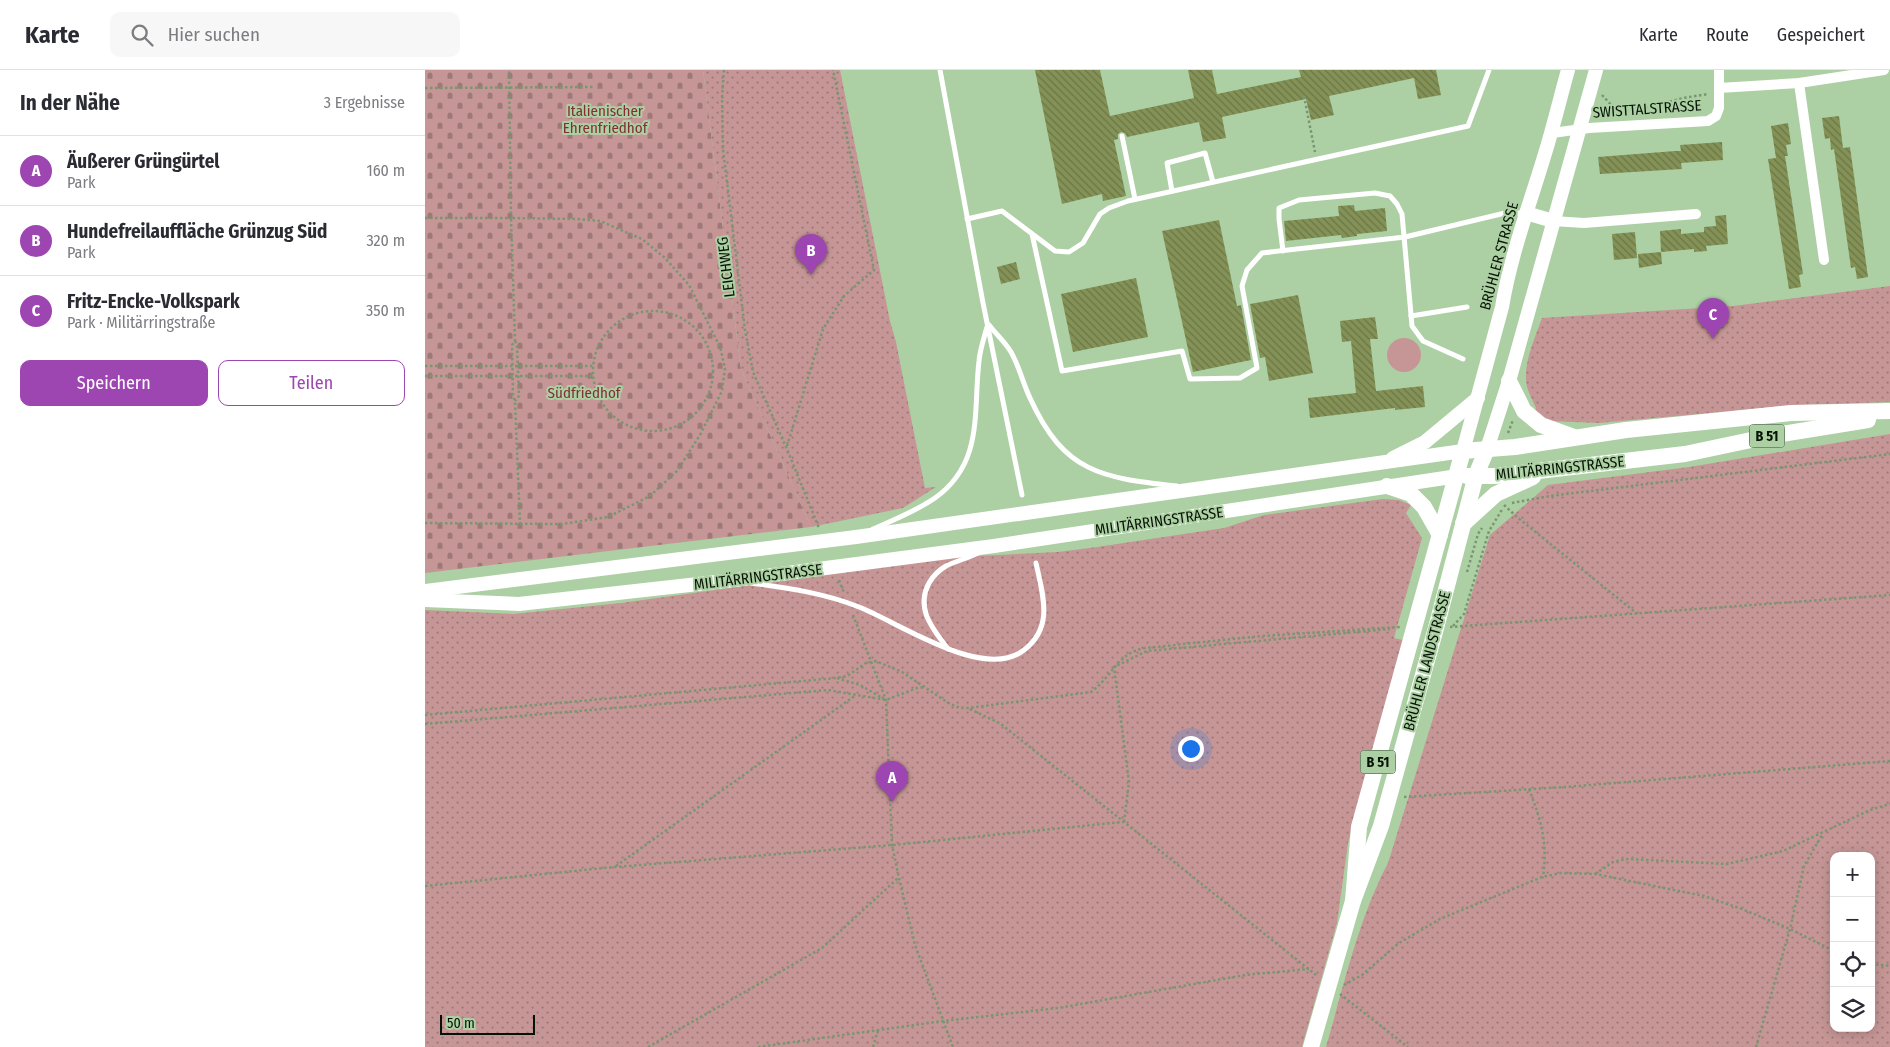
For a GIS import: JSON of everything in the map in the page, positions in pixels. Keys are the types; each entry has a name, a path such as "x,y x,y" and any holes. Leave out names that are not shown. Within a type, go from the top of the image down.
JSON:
{"main road":[{"name":"BRÜHLER STRASSE","path":"1463,451 1526,214 1552,133 1567,70"},
{"path":"1487,449 1509,381 1596,70"},
{"path":"1526,214 1553,221"},
{"name":"B 51","path":"1509,381 1525,411 1541,425 1576,438"},
{"path":"1384,463 1425,442 1478,398"},
{"name":"MILITÄRRINGSTRASSE","path":"425,592 856,537 1463,451 1791,413 1890,412"},
{"name":"MILITÄRRINGSTRASSE","path":"425,600 519,604 734,580 994,546 1457,476 1495,476 1685,454 1770,436 1890,417"},
{"name":"BRÜHLER LANDSTRASSE","path":"1353,901 1381,826 1476,475 1487,449"},
{"name":"BRÜHLER LANDSTRASSE","path":"1311,1047 1335,986 1353,901 1359,827 1463,451"},
{"name":"B 51","path":"1463,524 1496,494 1548,470"},
{"path":"1387,486 1411,494 1423,507 1440,535"}],"street":[{"name":"SWISTTALSTRASSE","path":"1552,133 1579,129 1708,121 1716,116 1719,108 1719,70"},
{"name":"SWISTTALSTRASSE","path":"1719,90 1799,83 1877,71"},
{"path":"1799,83 1824,260"},
{"path":"1553,221 1584,223 1696,214"}],"lane":[{"path":"940,70 967,219 1022,495"},
{"path":"967,219 1002,211 1055,251 1069,252 1083,243 1100,214 1109,208 1135,199 1468,126 1489,70"},
{"path":"1122,136 1135,199"},
{"path":"1172,191 1167,163 1205,153 1213,182"},
{"path":"1283,251 1279,208 1299,200 1375,193 1390,196 1402,214 1412,326 1423,341 1463,359"},
{"path":"1032,234 1062,371 1182,351 1190,379 1240,378 1257,368 1241,286 1247,270 1263,253 1405,237 1505,213 1526,214"},
{"path":"1411,316 1467,307"},
{"path":"988,324 1010,351 1030,399 1047,430 1061,449 1083,466 1126,480 1195,488"},
{"path":"856,537 937,497 950,484 960,469 972,446 979,359 988,324"},
{"path":"949,649 928,621 924,608 924,592 932,578 945,567 994,546"},
{"path":"734,580 814,592 859,607 897,627 949,649 982,659 1001,659 1020,654 1033,643 1042,628 1044,612 1043,593 1036,563"}],"path":[{"path":"509,70 511,218 515,341 517,344 519,396 515,402"},
{"name":"LEICHWEG","path":"724,70 722,98 723,149 745,330 753,372 789,454"},
{"path":"786,447 823,329 844,296 873,270 833,70"},
{"path":"425,88 593,87"},
{"path":"1598,95 1603,95 1614,108 1621,111 1641,109 1719,90"},
{"path":"1304,96 1317,159"},
{"path":"425,218 577,219 600,221 642,239 665,258 689,284 720,347 725,368 722,391 700,435 677,471 650,496 608,517 562,524 425,523"},
{"path":"651,311 667,312 691,324 708,347 713,373 706,399 699,411 687,421 667,430 651,432 630,427 613,419 597,394 593,376 595,355 600,342 607,333 632,314 651,311"},
{"path":"515,341 512,345 513,396 515,402 520,524"},
{"path":"425,366 593,366"},
{"path":"425,376 593,376"},
{"path":"1890,454 1550,496 1505,505 1489,532 1464,614 1451,627 1890,595"},
{"path":"1505,505 1517,518 1636,613"},
{"path":"425,715 836,678 847,676 866,663 876,661 901,672 950,704 960,708 968,708 1091,692 1097,687 1114,667 1125,656 1134,650 1262,636 1402,627 1378,631 1251,641 1147,652 1114,667"},
{"path":"1114,667 1129,782 1123,822"},
{"path":"836,678 861,685 885,700"},
{"path":"425,724 827,690 885,700 917,688 925,687"},
{"path":"883,692 885,700 892,845 915,945 953,1047"},
{"path":"615,867 857,695"},
{"path":"968,708 1001,724 1309,969 1335,986 1408,1047"},
{"path":"1404,797 1890,761"},
{"path":"1529,789 1537,808 1545,838 1543,877"},
{"path":"1595,874 1613,862 1626,859 1727,864 1783,851 1870,810 1890,804"},
{"path":"425,886 615,867 892,845 1123,822"},
{"path":"1756,1047 1790,929 1804,866 1822,833"},
{"path":"1335,986 1362,975 1399,943 1440,919 1543,877 1561,873 1595,874 1704,896 1790,929 1830,949"},
{"path":"648,1047 822,948 899,878"},
{"path":"1875,964 1890,966"},
{"path":"758,1047 943,1021 1058,1008 1245,975 1309,969"},
{"path":"873,1047 878,1030"}],"green space":[{"name":"Südfriedhof","path":"425,70 703,70 741,369 811,527 425,573"},
{"path":"703,70 840,70 925,488 936,487 903,508 811,527 741,369"},
{"path":"1890,286 1890,402 1798,405 1599,423 1547,421 1534,414 1536,408 1527,387 1526,370 1542,318 1733,306"},
{"path":"1404,338 1416,343 1421,355 1416,367 1404,372 1392,367 1387,355 1392,343"},
{"path":"1890,434 1890,1047 1326,1047 1360,930 1377,885 1388,863 1490,535 1548,485 1689,467"},
{"path":"1383,499 1399,500 1411,505 1406,513 1422,538 1394,638 1403,640 1348,843 1337,923 1302,1047 425,1047 425,610 513,614 621,603 954,557 1058,552 1097,547 1224,528 1264,515"}],"building":[{"path":"1035,70 1100,70 1110,116 1194,98 1188,70 1212,70 1217,94 1301,77 1299,70 1436,70 1441,95 1418,99 1414,78 1329,96 1334,115 1311,120 1306,99 1222,117 1226,138 1203,142 1199,122 1127,137 1125,133 1121,132 1118,134 1118,139 1114,140 1126,196 1103,201 1102,194 1062,204"},
{"path":"1839,116 1843,148 1850,147 1868,277 1857,279 1855,267 1851,268 1834,149 1831,150 1830,138 1825,139 1822,118"},
{"path":"1788,123 1791,144 1786,145 1788,156 1785,156 1803,274 1799,275 1801,287 1789,289 1768,159 1776,158 1771,126"},
{"path":"1722,142 1723,160 1681,163 1682,169 1600,174 1598,157 1681,151 1680,145"},
{"path":"1354,205 1355,211 1385,208 1387,231 1357,234 1357,236 1342,238 1341,235 1286,241 1284,221 1339,216 1338,206"},
{"path":"1726,215 1728,244 1706,246 1707,251 1694,252 1694,249 1661,252 1660,231 1681,229 1681,234 1704,232 1704,227 1716,226 1715,216"},
{"path":"1219,220 1237,306 1241,305 1251,360 1193,372 1162,231"},
{"path":"1635,232 1637,258 1614,260 1612,234"},
{"path":"1661,252 1662,264 1639,268 1638,254"},
{"path":"1016,262 1020,279 1001,284 997,267"},
{"path":"1136,278 1148,337 1073,352 1061,294"},
{"path":"1298,295 1313,373 1269,381 1265,357 1260,358 1250,304"},
{"path":"1375,317 1378,339 1370,339 1376,391 1423,386 1425,407 1395,410 1395,408 1310,418 1308,398 1356,393 1351,341 1342,342 1340,321"}],"place":[{"name":"Hundefreilauffläche Grünzug Süd","path":"811,275"},
{"name":"Fritz-Encke-Volkspark","path":"1713,339"},
{"name":"Äußerer Grüngürtel","path":"892,802"}],"park label":[{"name":"Italienischer Ehrenfriedhof","path":"605,120"}]}
